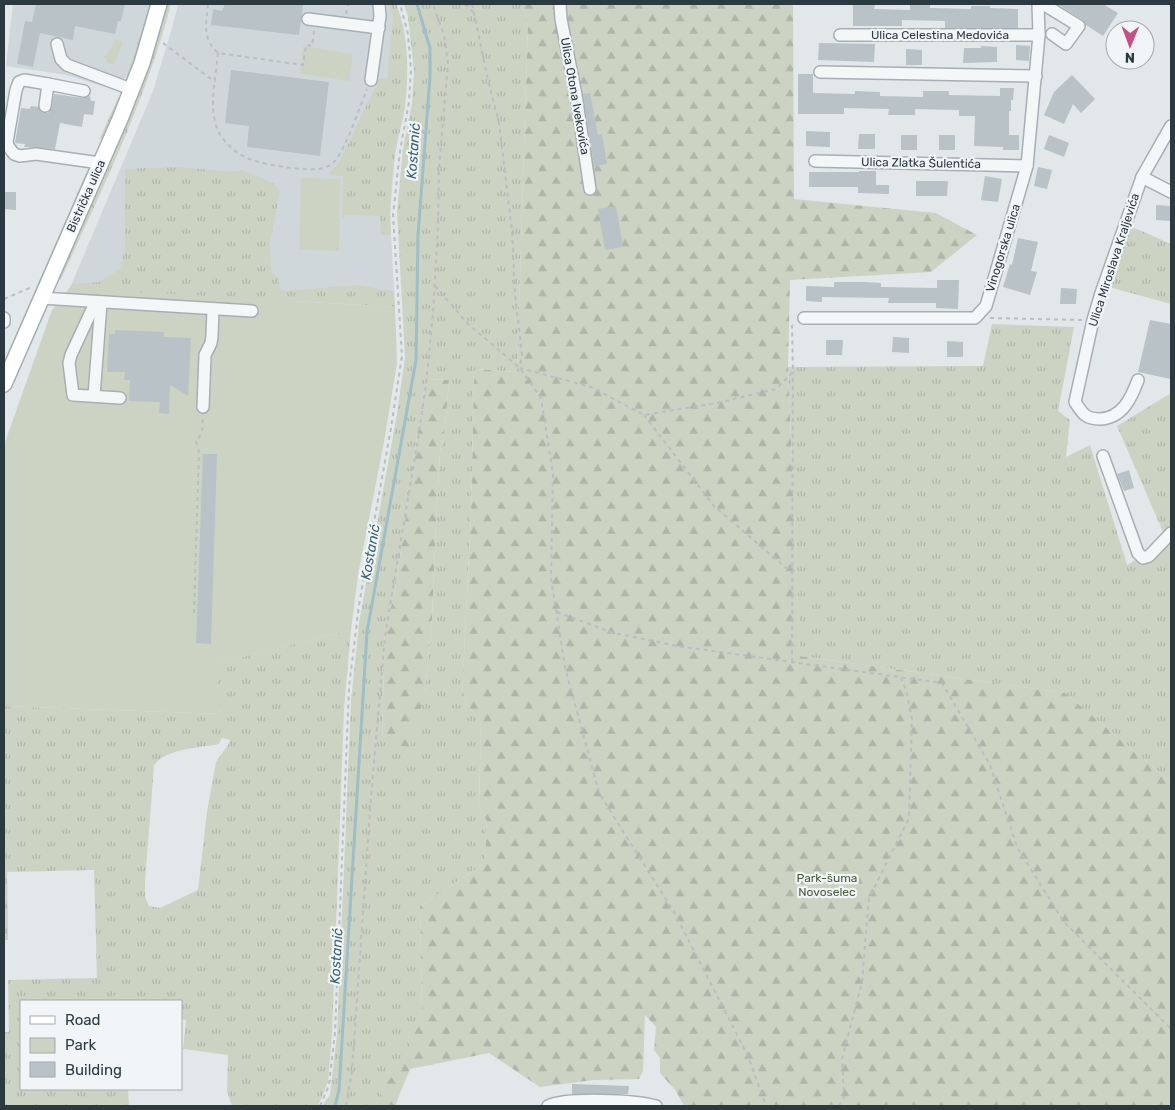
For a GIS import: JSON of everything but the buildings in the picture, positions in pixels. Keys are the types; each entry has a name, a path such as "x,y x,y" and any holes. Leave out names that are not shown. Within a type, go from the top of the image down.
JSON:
{"main road":[{"name":"Bistrička ulica","path":"4,384 38,292 100,163 142,63 159,4"}],"street":[{"path":"371,80 379,28 379,4"},
{"name":"Ulica Otona Ivekovića","path":"560,4 590,189"},
{"name":"Vinogorska ulica","path":"975,318 986,306 1026,166 1040,35 1038,4"},
{"path":"1044,4 1079,26 1066,44 1052,34"},
{"path":"311,19 379,28"},
{"name":"Ulica Celestina Medovića","path":"840,35 1040,35"},
{"path":"56,44 61,59 67,65 131,89"},
{"path":"820,72 1036,76"},
{"path":"84,91 24,80 19,82 7,142 10,150 20,156 36,154 100,163"},
{"path":"45,106 48,84"},
{"name":"Ulica Miroslava Kraljevića","path":"1138,380 1131,400 1120,412 1106,418 1094,419 1086,416 1075,402 1092,320 1142,177 1170,131"},
{"name":"Ulica Zlatka Šulentića","path":"814,161 1026,166"},
{"name":"Ulica Miroslava Kraljevića","path":"1142,177 1171,192"},
{"path":"38,292 98,303 252,311"},
{"path":"98,303 85,324 69,363 73,395 120,398"},
{"path":"94,396 99,328 98,303"},
{"path":"203,407 205,355 211,343 212,309"},
{"path":"804,318 975,318"},
{"path":"85,324 99,328"},
{"path":"1103,456 1138,553 1143,558 1149,556 1171,533"},
{"path":"548,1106 557,1102 572,1101 624,1102 656,1106"}],"path":[{"path":"208,4 206,37 218,53 303,65 306,45 312,46 311,19"},
{"path":"320,1106 329,1085 335,1032 347,715 351,662 360,596 391,428 402,356 393,215 400,151 409,102 411,70 408,34 400,4"},
{"path":"346,1106 352,1072 371,797 385,636 425,393 435,286 439,168 448,63 444,35 433,4"},
{"path":"465,4 473,12"},
{"path":"472,4 499,123 512,231 515,294 522,354 520,368"},
{"path":"163,43 215,82"},
{"path":"218,53 213,106 216,127 227,144 242,156 254,162 318,170 329,166 339,155 371,80"},
{"path":"435,286 468,324 520,368 541,398 553,474 551,578 565,667 599,793 674,912 748,1056 766,1106"},
{"path":"4,299 38,292"},
{"path":"792,663 792,326 804,318"},
{"path":"975,318 1092,320"},
{"path":"520,368 591,387 644,415 714,506 793,574"},
{"path":"644,415 717,403 776,389 793,372"},
{"path":"194,614 199,452 196,442 202,432 203,407"},
{"path":"557,612 614,633 677,646 942,683 990,765 1018,848 1064,922 1171,1029"},
{"path":"839,1106 844,1097 842,1059 862,982 870,898 909,818 912,719 906,690 901,678"}],"shaded area":[{"path":"13,4 154,4 129,77 118,79 115,90 67,75 6,66"},
{"path":"178,4 396,4 402,25 407,65 405,106 395,154 390,215 395,307 70,288 153,91"}],"green space":[{"path":"150,4 154,4 143,41 129,77 127,76"},
{"path":"166,4 171,4 161,40 136,110 61,279 57,280"},
{"path":"388,4 396,4 403,28 407,54 407,80 404,112 392,175 391,235 381,235 380,216 345,215 342,220 343,176 330,175 330,172 339,163 379,79 387,79 393,17"},
{"path":"404,4 521,4 528,20 517,372 475,369 474,382 471,514 462,696 481,724 479,805 487,822 485,863 420,906 422,1011 401,1071 386,1081 375,1106 322,1106 330,1095 337,1034 351,701 359,623 397,414 405,357 397,212 403,149 412,103 414,71 408,17","holes":["428,379 449,380 445,428 440,452 432,618 425,693 382,741 385,625 394,598 423,396"]},
{"name":"Park-šuma Novoselec","path":"521,4 793,4 794,199 936,213 977,235 931,272 790,280 788,367 800,656 1065,693 1171,782 1171,1106 684,1106 676,1091 660,1073 660,1058 654,1050 656,1027 645,1015 643,1071 639,1079 594,1080 540,1087 489,1053 410,1069 395,1106 375,1106 386,1081 401,1070 422,1011 420,906 485,863 487,822 479,805 481,724 462,696 471,514 474,382 475,369 517,372 528,20"},
{"path":"114,39 123,42 114,65 106,62 107,59 104,58"},
{"path":"303,46 353,54 349,81 300,74"},
{"path":"118,98 122,102 108,134 99,140"},
{"path":"178,167 232,172 242,170 273,183 280,191 270,244 271,272 279,278 279,286 285,291 357,285 394,291 395,307 298,301 261,304 66,293 72,284 99,282 120,269 125,248 125,169"},
{"path":"86,173 89,179 4,376 4,362"},
{"path":"301,178 340,179 339,251 299,250"},
{"path":"1130,226 1171,244 1171,304 1109,287"},
{"path":"70,288 395,307 397,363 384,442 358,575 351,630 215,664 221,714 4,706 4,445 52,310"},
{"path":"992,324 1074,327 1058,411 1070,420 1066,457 1090,445 1127,565 1167,541 1117,426 1171,393 1171,782 1065,693 800,656 788,367 983,366"},
{"path":"428,379 449,380 445,428 440,452 432,618 425,693 410,748 382,741 385,625 394,598 423,396"},
{"path":"351,630 344,709 332,1034 328,1082 318,1106 232,1106 227,1091 228,1055 183,1049 186,1020 182,1019 182,1000 20,1000 20,1090 128,1090 129,1106 4,1106 4,1032 9,1032 8,980 97,978 94,870 7,872 8,940 4,940 4,706 221,714 214,664","holes":["222,738 230,740 216,762 207,812 198,890 160,908 149,906 145,897 145,882 154,766 165,756 192,748 219,744"]}],"waterway":[{"name":"Kostanić","path":"335,1106 339,1090 367,632 416,360 418,235 430,77 430,48 417,4"}]}
